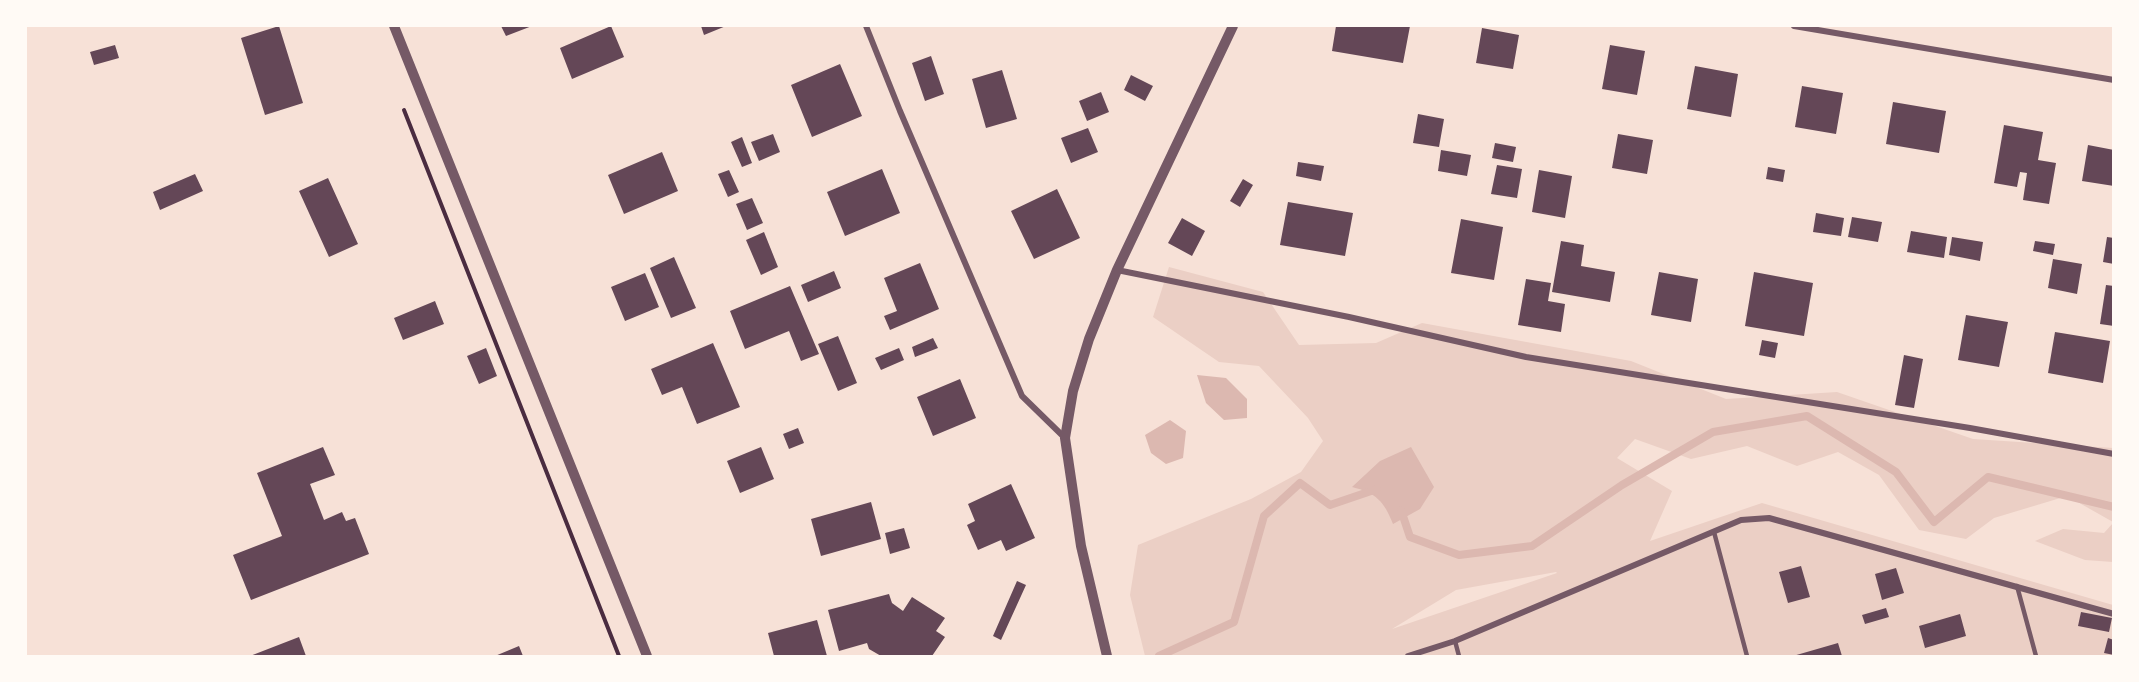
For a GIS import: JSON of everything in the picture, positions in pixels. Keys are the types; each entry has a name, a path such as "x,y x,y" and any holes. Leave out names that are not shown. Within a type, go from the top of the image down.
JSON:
{"street":[{"path":"394,26 647,657"},
{"path":"866,26 1022,396 1065,438"},
{"path":"1107,657 1081,546 1065,438 1073,391 1080,366 1117,270 1233,26"},
{"path":"1794,26 2114,80"},
{"path":"1117,270 1349,317 1526,357 1970,428 2114,454"},
{"path":"1408,657 1455,641 1741,520 1769,518 2114,614"}],"lane":[{"path":"1714,532 1747,657"},
{"path":"2017,586 2036,657"},
{"path":"1455,641 1459,657"}],"path":[{"path":"402,103 619,657"}],"shaded area":[{"path":"1169,267 1263,292 1299,345 1376,343 1422,323 1631,361 1726,399 1837,392 1973,439 2113,448 2113,522 2067,496 1994,518 1966,539 1919,530 1879,475 1838,452 1797,466 1747,446 1691,459 1635,439 1617,458 1672,491 1650,541 1762,503 2113,605 2113,656 1145,656 1130,595 1138,545 1251,499 1301,472 1323,441 1308,418 1259,366 1219,362 1153,317","holes":["1557,573 1392,629 1456,590"]},
{"path":"1197,375 1226,378 1247,399 1247,418 1224,420 1206,403"},
{"path":"1170,420 1186,431 1183,458 1166,464 1151,453 1145,435"},
{"path":"1411,447 1434,487 1420,509 1393,524 1378,499 1352,487 1380,461"},
{"path":"2113,523 2113,562 2085,560 2035,541 2063,529 2104,533"}],"building":[{"path":"279,26 303,103 265,115 241,38"},
{"path":"501,26 532,26 506,36"},
{"path":"611,26 624,57 572,79 560,48"},
{"path":"701,26 726,26 704,35"},
{"path":"1336,26 1410,26 1403,63 1332,51"},
{"path":"1482,28 1519,35 1513,69 1476,63"},
{"path":"115,45 119,58 94,65 90,52"},
{"path":"1610,45 1645,51 1637,95 1602,89"},
{"path":"931,56 944,94 925,101 912,63"},
{"path":"840,64 862,116 812,137 791,85"},
{"path":"1695,66 1738,74 1731,117 1687,109"},
{"path":"1002,70 1017,119 986,128 972,79"},
{"path":"1131,75 1153,86 1145,101 1124,90"},
{"path":"1802,86 1843,93 1836,134 1795,127"},
{"path":"1101,92 1109,112 1087,121 1079,101"},
{"path":"1893,102 1946,111 1939,153 1886,144"},
{"path":"1418,114 1444,119 1439,147 1413,143"},
{"path":"2004,125 2043,132 2038,160 2056,163 2049,204 2023,200 2027,173 2020,172 2017,187 1994,183"},
{"path":"1088,128 1098,152 1071,163 1061,138"},
{"path":"773,134 780,152 759,161 751,142"},
{"path":"1618,134 1653,140 1647,174 1612,168"},
{"path":"742,137 752,163 742,167 731,142"},
{"path":"1495,143 1516,147 1513,162 1492,158"},
{"path":"2088,145 2114,150 2114,186 2082,181"},
{"path":"1441,150 1471,155 1467,176 1438,171"},
{"path":"662,152 678,191 624,214 608,175"},
{"path":"1298,162 1324,166 1321,181 1296,176"},
{"path":"1497,165 1522,169 1517,198 1491,194"},
{"path":"1768,167 1785,170 1783,182 1766,179"},
{"path":"882,169 900,213 845,236 827,192"},
{"path":"729,170 739,192 728,197 718,174"},
{"path":"1539,170 1572,176 1565,218 1532,212"},
{"path":"195,174 203,191 160,210 153,192"},
{"path":"328,178 358,244 329,257 299,191"},
{"path":"1243,179 1253,185 1240,207 1230,201"},
{"path":"1057,189 1080,238 1034,259 1011,211"},
{"path":"752,198 763,223 747,230 736,204"},
{"path":"1288,202 1353,213 1345,256 1280,245"},
{"path":"1816,213 1844,218 1841,236 1813,232"},
{"path":"1852,217 1882,222 1878,242 1848,237"},
{"path":"1182,218 1205,231 1192,256 1168,243"},
{"path":"1461,219 1503,227 1494,280 1451,273"},
{"path":"1911,231 1947,237 1944,258 1907,252"},
{"path":"764,232 778,267 761,275 746,240"},
{"path":"1952,237 1983,242 1980,261 1949,255"},
{"path":"2107,237 2114,238 2114,264 2103,262"},
{"path":"1561,241 1584,245 1581,266 1615,272 1610,302 1552,292"},
{"path":"2035,241 2055,244 2053,255 2033,251"},
{"path":"674,257 696,308 671,318 650,268"},
{"path":"2053,259 2082,264 2077,294 2048,288"},
{"path":"920,263 939,309 890,330 884,316 897,311 884,278"},
{"path":"834,271 841,288 808,302 801,285"},
{"path":"1659,272 1698,279 1691,322 1651,315"},
{"path":"1754,272 1813,283 1804,336 1745,326"},
{"path":"645,273 659,307 625,321 611,287"},
{"path":"1526,279 1551,283 1548,301 1565,304 1561,332 1518,325"},
{"path":"2106,285 2114,286 2114,326 2100,324"},
{"path":"790,286 819,354 801,361 789,331 745,349 730,311"},
{"path":"435,301 444,324 403,340 394,318"},
{"path":"1966,315 2008,322 1999,367 1958,360"},
{"path":"2055,332 2110,341 2103,383 2048,373"},
{"path":"838,336 857,383 838,391 818,344"},
{"path":"933,338 938,348 915,357 912,347"},
{"path":"1762,340 1778,343 1775,358 1759,355"},
{"path":"713,343 740,407 697,424 682,387 662,395 651,369"},
{"path":"486,348 497,376 479,384 467,356"},
{"path":"899,348 904,360 881,370 875,358"},
{"path":"1904,355 1923,359 1914,408 1895,405"},
{"path":"960,379 976,418 933,436 917,397"},
{"path":"798,428 804,443 789,449 783,434"},
{"path":"323,447 335,475 310,484 324,520 342,512 346,521 355,518 369,554 251,600 233,555 282,536 257,473"},
{"path":"761,447 774,479 740,493 727,461"},
{"path":"1011,484 1035,538 1006,551 1001,540 978,550 967,525 975,521 968,504"},
{"path":"871,502 881,539 821,556 811,519"},
{"path":"904,528 910,548 890,554 885,533"},
{"path":"1801,566 1810,597 1788,603 1779,572"},
{"path":"1896,568 1904,593 1882,600 1875,574"},
{"path":"1017,581 1026,585 1001,640 993,636"},
{"path":"889,594 892,603 903,611 912,597 945,618 936,631 945,637 932,656 881,656 869,649 867,643 839,651 828,610"},
{"path":"1886,608 1889,617 1865,624 1862,615"},
{"path":"2081,612 2112,618 2109,632 2078,626"},
{"path":"1960,614 1966,636 1925,648 1919,626"},
{"path":"817,620 827,656 774,656 768,633"},
{"path":"299,637 306,656 250,656"},
{"path":"2108,638 2114,640 2114,655 2104,653"},
{"path":"1838,643 1842,656 1793,656"},
{"path":"519,646 523,656 495,656"}],"waterway":[{"path":"1401,510 1410,537 1459,555 1532,546 1622,485 1713,432 1807,416 1896,472 1934,522 1988,477 2114,507"},
{"path":"1159,656 1234,622 1264,516 1300,483 1330,505 1377,489"}]}
